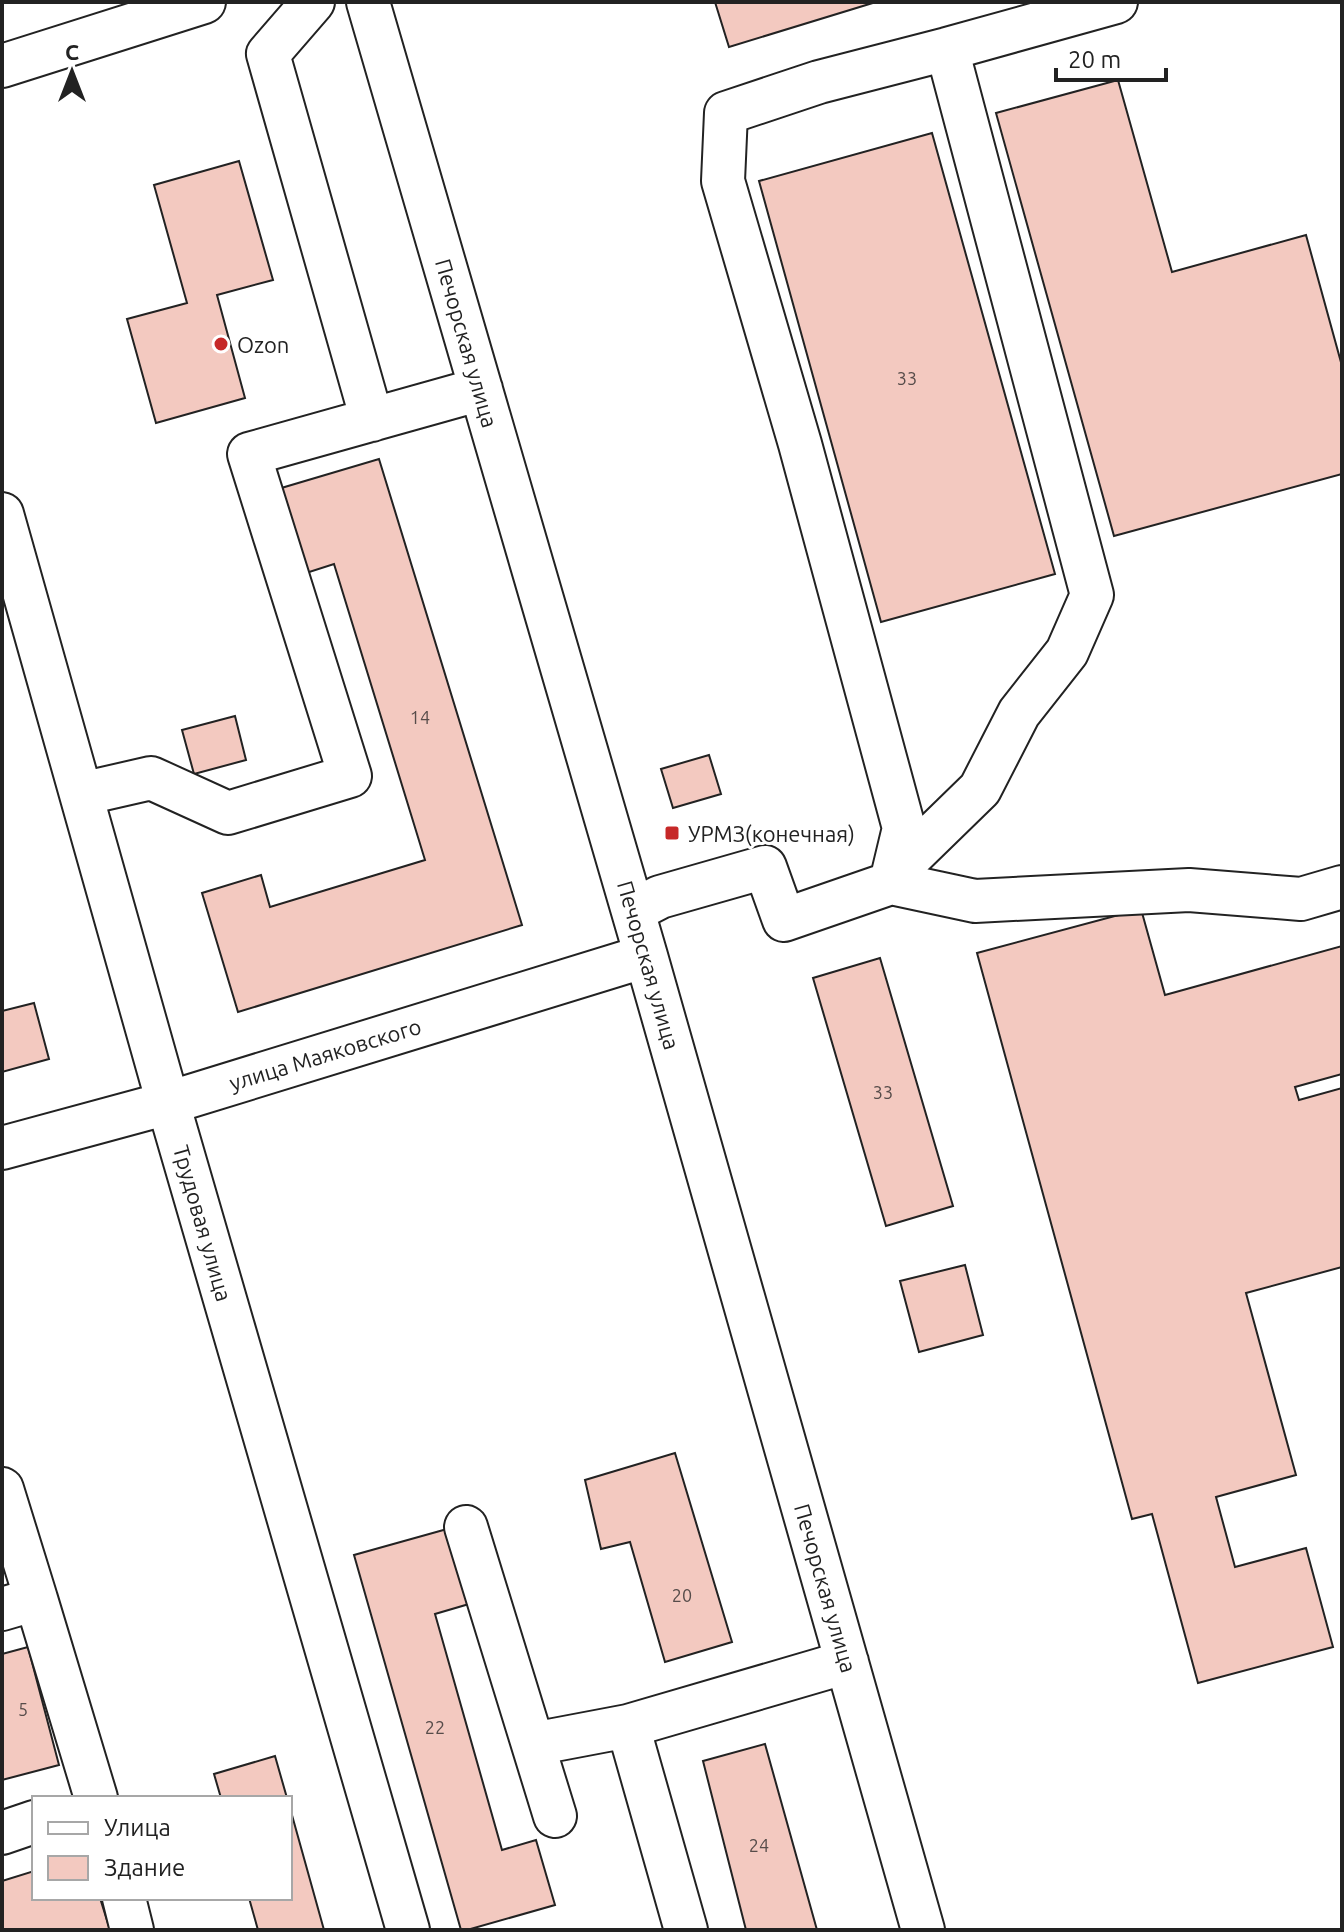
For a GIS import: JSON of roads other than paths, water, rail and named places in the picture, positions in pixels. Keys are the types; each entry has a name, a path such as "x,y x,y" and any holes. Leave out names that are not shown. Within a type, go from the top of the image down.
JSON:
{"street":[{"path":"2,66 204,2"},
{"path":"313,2 268,54 372,420"},
{"name":"Печорская улица","path":"368,2 646,956 923,1930"},
{"path":"891,883 904,828 800,444 723,181 726,113 819,82 1116,2"},
{"path":"891,883 902,865 980,789 1019,713 1067,652 1092,595 947,49"},
{"path":"81,794 151,778 228,813 350,776 249,454 481,389"},
{"name":"Трудовая улица","path":"2,514 168,1103 408,1930"},
{"path":"633,911 660,897 765,867 784,920 891,883 975,901 1189,890 1301,899 1342,887"},
{"name":"улица Маяковского","path":"2,1148 168,1103 646,956"},
{"path":"2,1489 19,1604 95,1796"},
{"path":"466,1527 555,1816"},
{"path":"533,1744 628,1726 847,1662"},
{"path":"628,1726 686,1930"},
{"path":"2,1833 32,1823"},
{"path":"124,1900 132,1930"}],"place":[{"name":"Ozon","path":"221,344"},
{"name":"УРМЗ(конечная)","path":"672,833"}]}
